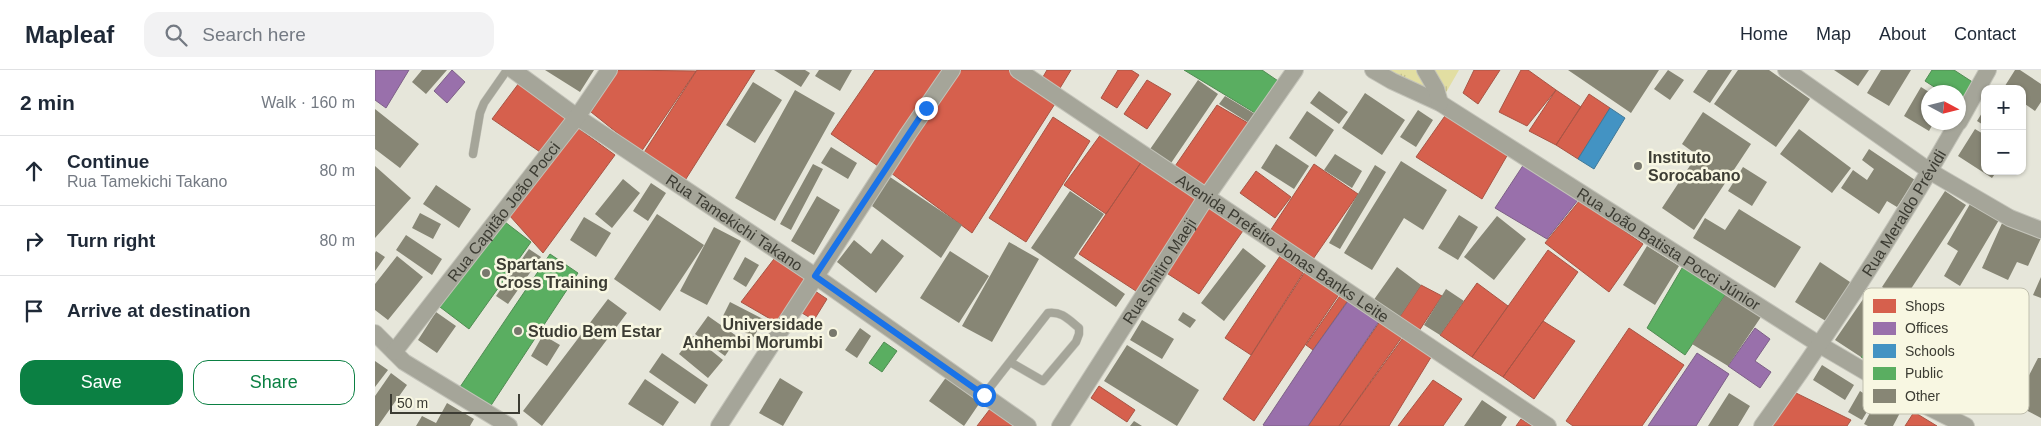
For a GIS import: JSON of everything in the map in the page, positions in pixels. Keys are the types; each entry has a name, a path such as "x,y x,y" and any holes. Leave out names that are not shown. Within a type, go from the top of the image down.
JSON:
{"street":[{"name":"Rua Tamekichi Takano","path":"513,70 577,117 815,276 1028,426"},
{"name":"Rua Capitão João Pocci","path":"394,352 577,117 609,70"},
{"path":"719,426 815,276 952,70"},
{"name":"Avenida Prefeito Jonas Banks Leite","path":"1017,70 1548,426"},
{"name":"Rua Shitiro Maeji","path":"1060,426 1207,196 1295,70"},
{"name":"Rua João Batista Pocci Júnior","path":"1373,70 1392,81 1441,103 1820,346 1863,371"},
{"path":"1425,70 1436,88 1441,103"},
{"path":"1786,70 1931,172 2010,218 2041,230"},
{"name":"Rua Meraldo Prévidi","path":"1966,108 1988,70"},
{"name":"Rua Meraldo Prévidi","path":"1762,426 1820,346 1931,172 1954,130"},
{"path":"375,333 394,352 416,369 498,423"},
{"name":"Rua João Batista Pocci Júnior","path":"1942,414 1966,426"}],"lane":[{"path":"473,154 480,113 484,103 507,70"},
{"path":"984,395 1010,362 1049,313 1063,314 1079,328 1076,342 1046,380 1041,381 1010,362"}],"green space":[{"path":"1373,70 1459,70 1440,103"}],"building: Shops":[{"path":"618,70 696,71 641,152 591,112"},
{"path":"697,70 755,70 684,182 643,154"},
{"path":"875,70 950,70 884,170 831,134"},
{"path":"952,70 1016,70 1058,99 972,233 887,170"},
{"path":"1047,70 1071,70 1057,93 1040,82"},
{"path":"1118,70 1131,70 1139,75 1117,108 1101,98"},
{"path":"1474,70 1500,70 1478,104 1463,93"},
{"path":"1521,70 1528,70 1556,90 1527,126 1499,112"},
{"path":"522,79 573,118 543,154 492,119"},
{"path":"1147,80 1171,94 1147,129 1124,114"},
{"path":"1556,90 1581,107 1556,145 1529,131"},
{"path":"1589,94 1610,108 1578,159 1556,145"},
{"path":"1217,105 1253,126 1206,193 1171,172"},
{"path":"1447,113 1508,154 1482,199 1416,157"},
{"path":"1053,117 1090,141 1026,242 989,218"},
{"path":"575,126 615,155 543,253 509,215"},
{"path":"1104,130 1144,158 1106,214 1064,185"},
{"path":"1144,158 1204,197 1139,293 1079,254"},
{"path":"1314,164 1358,194 1311,262 1270,231"},
{"path":"1256,171 1291,197 1275,218 1240,193"},
{"path":"1580,200 1643,244 1609,292 1545,243"},
{"path":"1210,201 1247,225 1199,294 1165,272"},
{"path":"1548,250 1578,272 1503,377 1472,357"},
{"path":"777,255 812,276 779,324 741,302"},
{"path":"1280,256 1303,273 1251,355 1225,338"},
{"path":"1308,267 1342,290 1254,421 1223,399"},
{"path":"1477,283 1508,306 1472,357 1440,335"},
{"path":"1421,285 1442,296 1417,334 1397,321"},
{"path":"1344,290 1351,296 1313,350 1306,345"},
{"path":"815,291 827,299 814,320 802,313"},
{"path":"1383,317 1404,334 1339,426 1308,426"},
{"path":"1543,321 1575,341 1534,399 1503,377"},
{"path":"1629,328 1684,365 1642,426 1573,426 1566,421"},
{"path":"1405,335 1433,354 1389,426 1339,426"},
{"path":"1433,380 1462,399 1443,426 1398,426"},
{"path":"1099,386 1135,410 1127,422 1091,398"},
{"path":"1794,392 1851,420 1847,426 1770,426"},
{"path":"990,409 1013,426 977,426"},
{"path":"1913,414 1917,414 1937,426 1905,426"},
{"path":"1521,419 1532,426 1516,426"}],"building: Offices":[{"path":"375,70 409,70 386,108 375,100"},
{"path":"452,70 465,82 447,103 434,91"},
{"path":"1524,164 1578,200 1547,239 1495,208"},
{"path":"1351,297 1382,317 1308,426 1263,425 1313,350"},
{"path":"1755,328 1770,339 1755,361 1771,372 1760,388 1728,366"},
{"path":"1697,353 1729,374 1696,426 1648,426"}],"building: Schools":[{"path":"1610,108 1625,118 1594,169 1578,159"}],"building: Public":[{"path":"1184,70 1262,70 1284,85 1260,116"},
{"path":"1932,70 1954,70 1974,83 1966,95 1966,85 1931,85 1925,81"},
{"name":"Spartans Cross Training","path":"505,222 531,242 469,329 436,304"},
{"name":"Studio Bem Estar","path":"550,254 578,273 488,410 458,390"},
{"path":"1685,263 1728,291 1685,355 1647,328"},
{"path":"884,342 897,351 882,372 869,363"}],"building: Other":[{"path":"422,70 447,70 426,94 412,82"},
{"path":"545,70 594,70 580,92"},
{"path":"774,70 805,70 810,73 801,87"},
{"path":"819,70 852,70 840,91 815,76"},
{"path":"1568,70 1659,70 1631,113"},
{"path":"1668,70 1684,80 1670,100 1654,89"},
{"path":"1708,70 1732,70 1710,103 1693,92"},
{"path":"1738,70 1769,70 1810,99 1776,147 1714,104"},
{"path":"1834,70 1869,70 1858,86"},
{"path":"1881,70 1911,70 1889,106 1867,93"},
{"path":"2015,70 2020,70 2041,84 2041,102 2035,111 2026,105 2026,85 2006,85"},
{"path":"1198,80 1218,94 1167,169 1146,155"},
{"path":"753,82 782,100 755,143 726,125"},
{"path":"1921,87 1921,126 1904,116"},
{"path":"795,90 835,113 775,221 735,198"},
{"path":"1319,91 1348,112 1339,124 1310,103"},
{"path":"1365,93 1405,120 1382,155 1342,128"},
{"path":"1225,96 1260,117 1254,126 1219,104"},
{"path":"375,109 419,144 400,168 375,149"},
{"path":"1418,110 1433,120 1416,147 1400,137"},
{"path":"1307,111 1334,130 1316,157 1289,138"},
{"path":"1703,112 1751,144 1694,230 1662,208 1697,155 1682,144"},
{"path":"1981,114 1981,124 1977,121"},
{"path":"1799,129 1851,168 1832,193 1780,154"},
{"path":"1975,129 1981,133 1981,171 1958,156"},
{"path":"1276,144 1309,166 1294,189 1261,168"},
{"path":"831,147 857,163 848,179 821,163"},
{"path":"1869,149 1915,180 1897,207 1887,201 1879,214 1841,188 1853,170 1867,180 1874,169 1862,160"},
{"path":"1335,154 1362,171 1352,188 1324,170"},
{"path":"1401,161 1447,190 1423,230 1404,218 1372,270 1344,253"},
{"path":"813,164 823,169 791,230 780,224"},
{"path":"1375,165 1386,172 1340,249 1329,243"},
{"path":"375,166 411,198 375,238"},
{"path":"1743,167 1767,182 1752,206 1728,191"},
{"path":"887,175 962,225 941,258 872,206"},
{"path":"623,179 640,193 612,228 595,214"},
{"path":"651,183 666,193 648,221 633,211"},
{"path":"436,185 471,209 459,228 423,204"},
{"path":"1070,191 1104,214 1074,258 1125,294 1116,307 1031,248"},
{"path":"1945,191 1966,205 1912,288 1882,287"},
{"path":"817,196 840,210 814,255 791,241"},
{"path":"1970,204 1999,220 1960,286 1944,276 1958,251 1947,244"},
{"path":"1739,209 1801,247 1775,288 1693,238 1705,218 1725,230"},
{"path":"420,213 441,224 433,239 412,228"},
{"path":"657,214 704,245 660,311 614,279"},
{"path":"1459,215 1478,227 1458,260 1438,248"},
{"path":"1497,216 1526,239 1494,280 1464,257"},
{"path":"584,217 611,233 596,257 570,240"},
{"path":"2003,221 2041,238 2028,266 2017,262 2008,280 1982,268"},
{"path":"714,227 741,241 707,305 680,291"},
{"path":"406,235 442,259 432,275 396,250"},
{"path":"882,239 904,256 876,293 837,262 854,240 871,254"},
{"path":"1009,242 1039,259 992,342 962,326"},
{"path":"1647,246 1679,266 1655,305 1623,285"},
{"path":"1243,248 1266,266 1224,321 1201,303"},
{"path":"529,249 541,257 508,304 496,296"},
{"path":"376,251 385,257 375,271 375,253"},
{"path":"950,251 989,276 959,323 920,298"},
{"path":"397,256 423,277 388,320 375,310 375,284"},
{"path":"745,257 759,265 746,287 733,279"},
{"path":"1820,262 1853,284 1829,323 1795,302"},
{"path":"1397,267 1421,285 1397,321 1373,301"},
{"path":"2041,277 2041,298 2033,295"},
{"path":"1446,289 1464,301 1440,335 1424,325"},
{"path":"1728,291 1763,314 1728,366 1692,344"},
{"path":"608,299 627,313 542,426 523,411"},
{"path":"1863,299 1863,354 1861,357 1835,340"},
{"path":"730,302 763,319 754,337 721,320"},
{"path":"436,312 456,326 437,353 418,340"},
{"path":"1183,312 1196,320 1190,328 1178,320"},
{"path":"708,316 738,337 725,356 695,334"},
{"path":"1142,320 1174,339 1162,359 1130,340"},
{"path":"860,328 871,336 857,358 845,350"},
{"path":"543,335 560,345 547,366 531,356"},
{"path":"693,336 723,360 708,378 679,354"},
{"path":"1127,345 1199,390 1177,426 1104,381"},
{"path":"662,353 708,385 695,404 649,372"},
{"path":"2038,358 2041,358 2041,418 2029,412 2029,375"},
{"path":"375,361 388,370 375,387"},
{"path":"1822,365 1854,385 1845,400 1813,380"},
{"path":"391,373 407,385 378,426 375,426 375,396"},
{"path":"947,376 981,401 964,426 929,401"},
{"path":"780,378 803,392 783,426 759,413"},
{"path":"645,379 679,402 663,426 628,404"},
{"path":"1860,391 1863,393 1863,414 1866,414 1862,420 1848,412"},
{"path":"1729,393 1750,406 1738,426 1708,426"},
{"path":"1482,400 1507,417 1501,426 1464,426"},
{"path":"447,403 474,419 470,426 416,426 422,416 436,423"},
{"path":"1869,414 1899,414 1893,426 1868,426 1864,424"},
{"path":"1134,421 1142,426 1130,426"}],"place":[{"name":"Instituto Sorocabano","path":"1638,166"},
{"name":"Spartans Cross Training","path":"486,273"},
{"name":"Studio Bem Estar","path":"518,331"},
{"name":"Universidade Anhembi Morumbi","path":"833,333"}],"route":[{"path":"926,108 907,134 815,276 984,395"}]}
